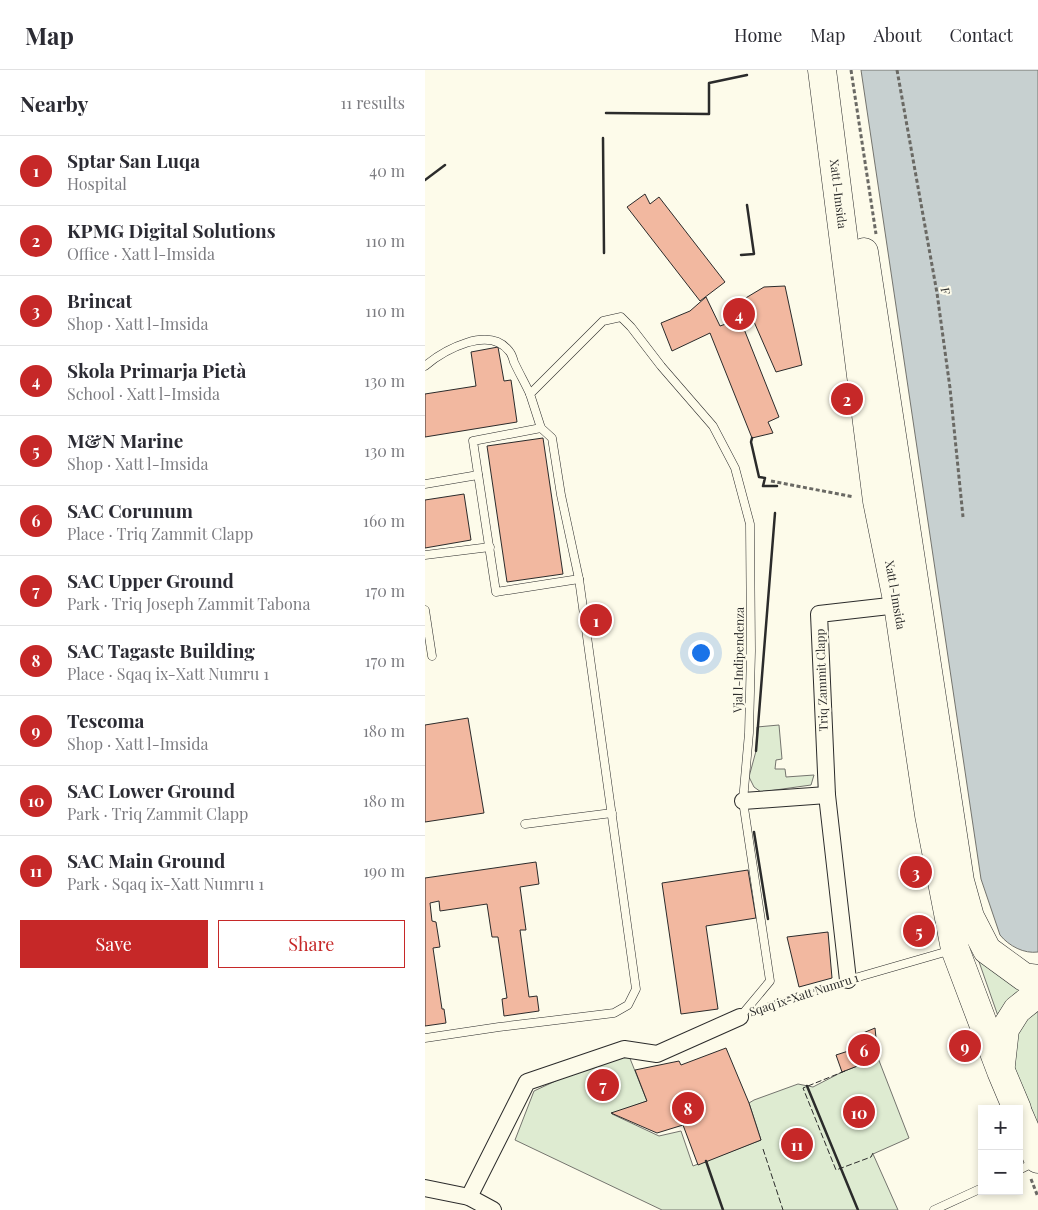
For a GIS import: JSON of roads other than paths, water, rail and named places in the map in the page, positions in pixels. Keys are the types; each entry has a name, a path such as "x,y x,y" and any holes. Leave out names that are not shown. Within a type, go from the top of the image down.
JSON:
{"highway":[{"name":"Xatt l-Imsida","path":"822,70 877,501 898,605 929,815 955,949 1015,1105"},
{"name":"Xatt l-Imsida","path":"836,70 961,881 971,917 987,950 1024,977 1038,979"},
{"path":"1001,1071 1005,1030 1017,1010 1038,993"},
{"path":"1023,1124 1038,1160"}],"street":[{"name":"Triq Zammit Clapp","path":"848,980 827,795 819,614 898,605"},
{"path":"743,801 827,795"},
{"name":"Sqaq ix-Xatt Numru 1","path":"469,1197 527,1082 624,1049 657,1054 740,1017"},
{"path":"425,1188 469,1197 493,1210"}],"lane":[{"name":"Vjal l-Indipendenza","path":"530,394 603,321 621,317 713,426 735,468 750,524 751,651 749,733 743,801 770,981 740,1017"},
{"path":"425,366 445,351 461,344 474,341 499,342 510,352 530,394 541,428 552,438 561,496 579,579 636,989 628,1005 614,1013 425,1038"},
{"path":"541,428 473,441 496,592 579,579"},
{"path":"425,484 478,475"},
{"path":"425,555 490,547"},
{"path":"425,610 432,656"},
{"path":"525,824 612,813"},
{"name":"Sqaq ix-Xatt Numru 1","path":"848,980 955,949"},
{"path":"1023,1168 1038,1160"},
{"path":"934,1210 978,1190"}],"place":[{"name":"Skola Primarja Pietà","path":"739,314"},
{"name":"KPMG Digital Solutions","path":"847,399"},
{"name":"Sptar San Luqa","path":"596,620"},
{"name":"Brincat","path":"916,872"},
{"name":"M&N Marine","path":"919,931"},
{"name":"Tescoma","path":"965,1046"},
{"name":"SAC Corunum","path":"864,1050"},
{"name":"SAC Upper Ground","path":"603,1085"},
{"name":"SAC Tagaste Building","path":"688,1108"},
{"name":"SAC Lower Ground","path":"859,1112"},
{"name":"SAC Main Ground","path":"797,1144"}]}
